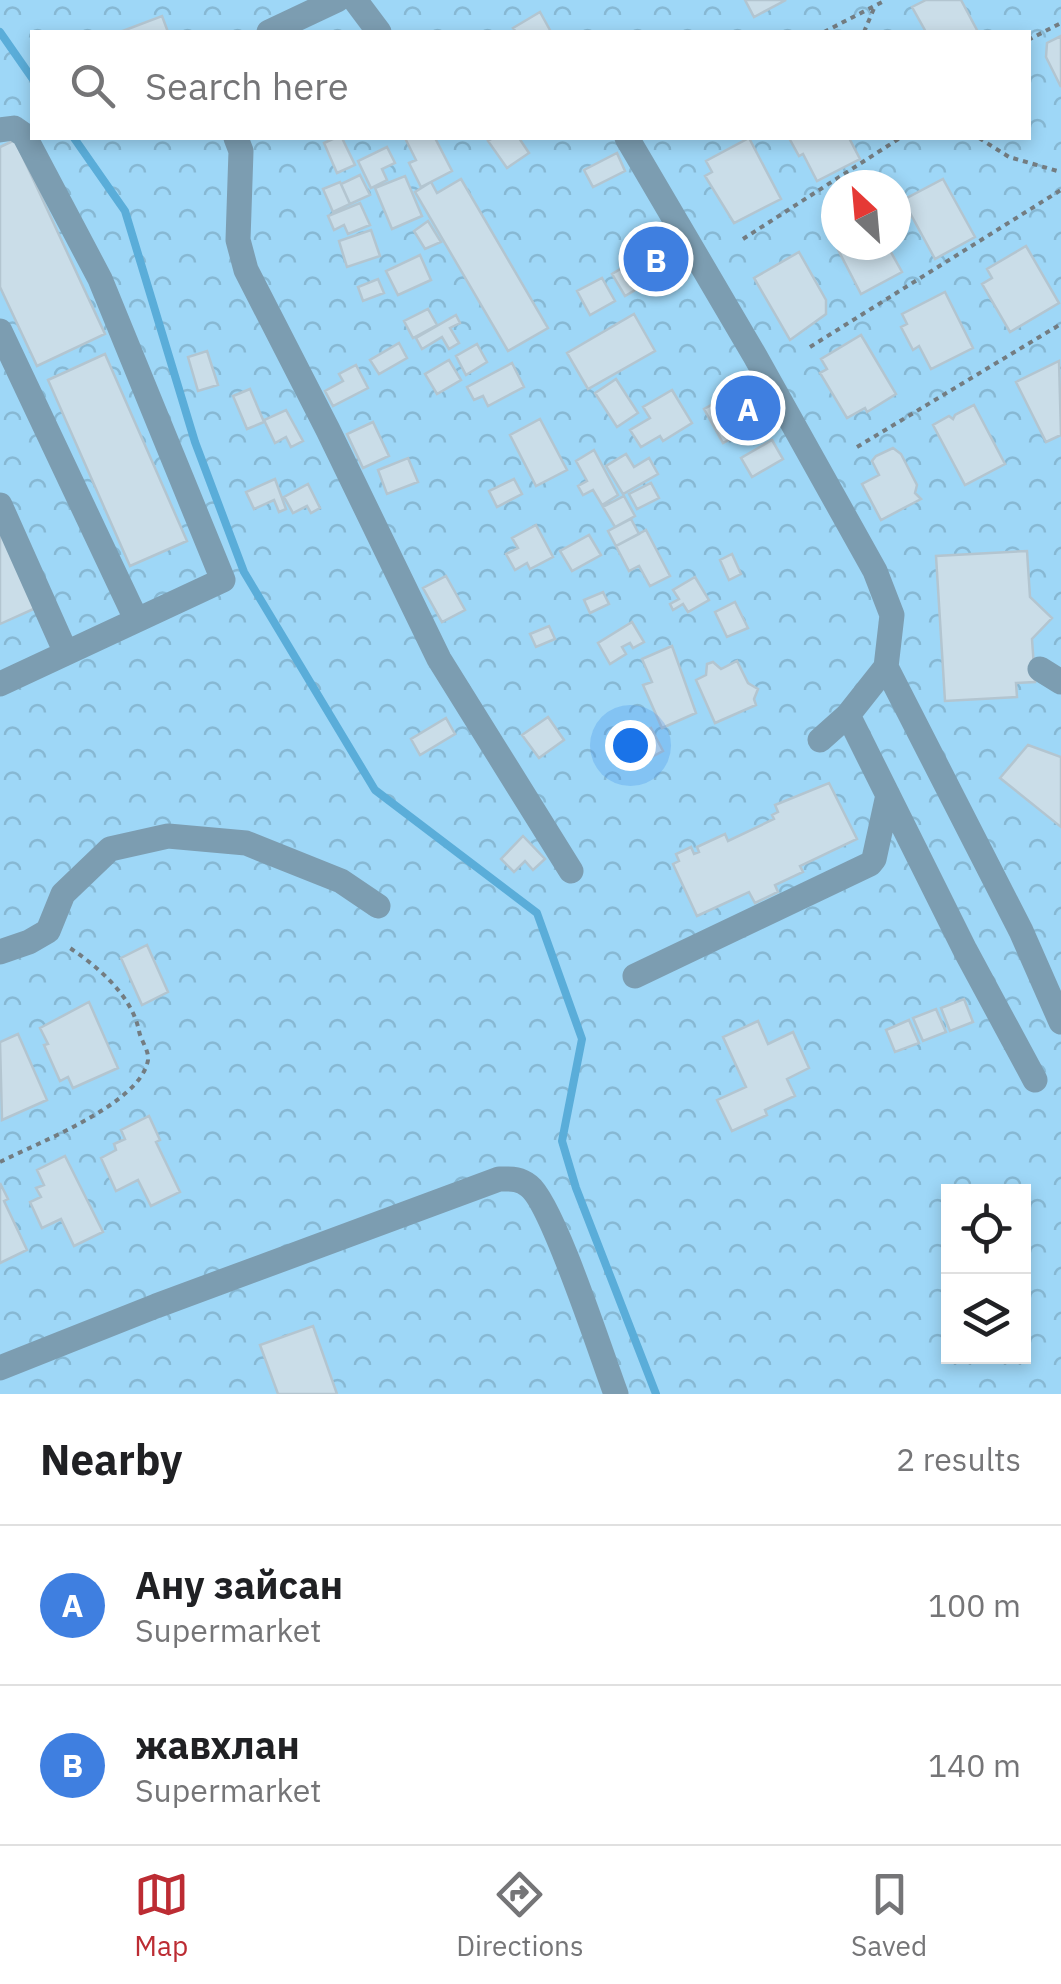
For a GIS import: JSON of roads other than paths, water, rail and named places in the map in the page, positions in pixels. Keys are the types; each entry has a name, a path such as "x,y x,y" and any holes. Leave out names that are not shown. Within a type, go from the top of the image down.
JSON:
{"street":[{"path":"273,30 337,0"},
{"path":"355,0 377,30"},
{"path":"0,130 14,128 24,134 100,279 222,580 0,684"},
{"path":"237,140 241,151 238,240 246,270 439,659 571,871"},
{"path":"629,140 647,180 755,356 875,571 892,615 886,667 848,715 820,740"},
{"path":"0,330 136,619"},
{"path":"0,505 66,653"},
{"path":"886,667 1021,932 1061,1022"},
{"path":"848,715 964,950 1034,1080"},
{"path":"635,976 870,864 888,795"},
{"path":"0,952 48,931 63,894 110,848 168,836 246,843 341,881 378,906"},
{"path":"0,1368 481,1186 516,1178 531,1186 550,1217 616,1394"}],"waterway":[{"path":"0,32 30,75"},
{"path":"75,140 125,211 195,442 244,572 375,790 537,913 582,1039 562,1141 576,1188 656,1394"}],"place":[{"name":"жавхлан","path":"656,259"},
{"name":"Ану зайсан","path":"748,408"}]}
